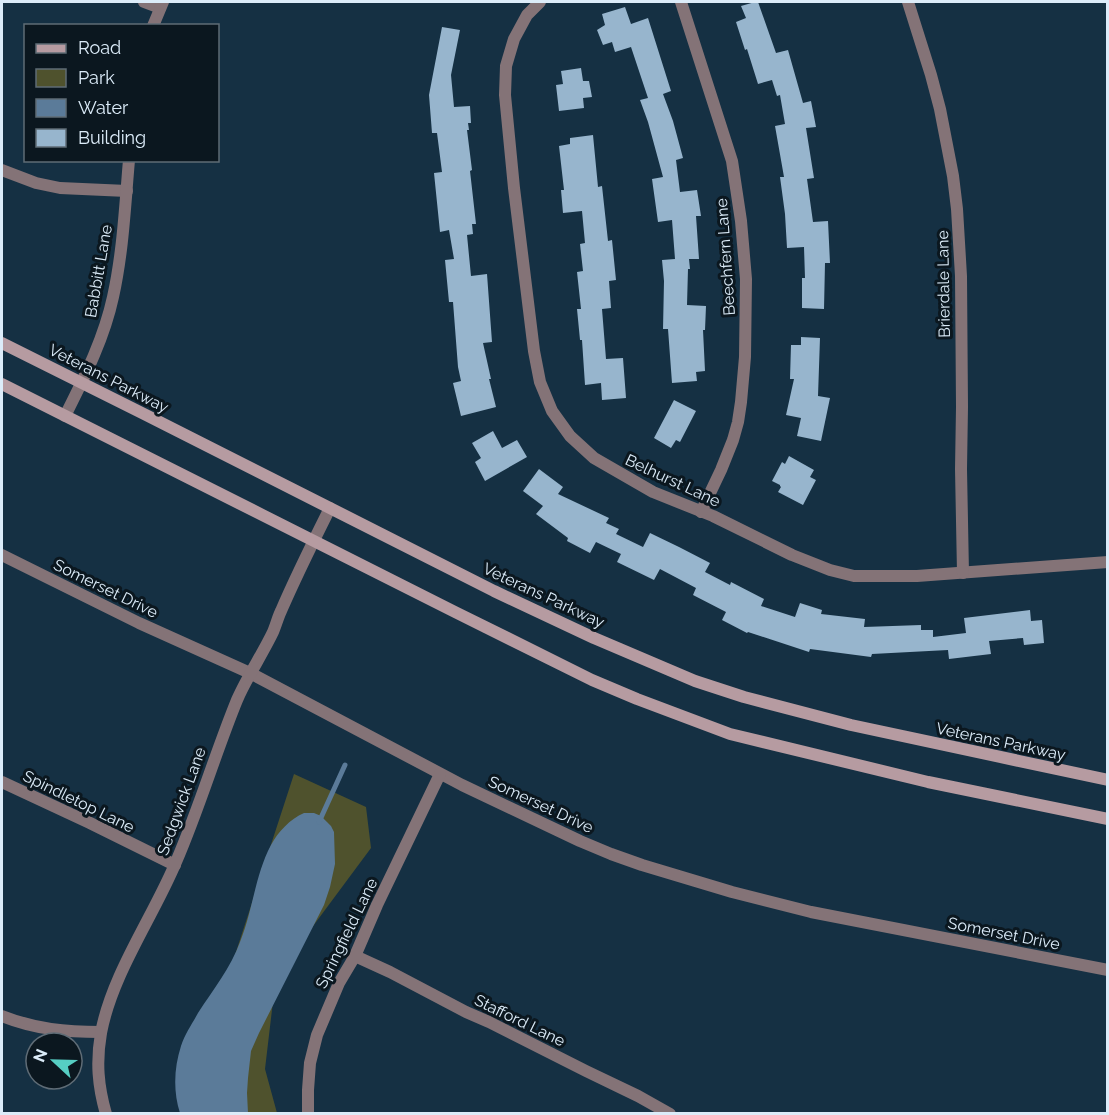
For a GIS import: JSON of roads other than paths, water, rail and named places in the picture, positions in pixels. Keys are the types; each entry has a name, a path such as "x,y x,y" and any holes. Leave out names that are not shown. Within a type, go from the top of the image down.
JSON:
{"main road":[{"name":"Veterans Parkway","path":"2,343 543,615 695,681 744,697 851,725 1107,780"},
{"path":"2,384 592,680 637,699 730,734 928,782 1107,819"}],"street":[{"path":"144,2 161,5 154,24"},
{"name":"Belhurst Lane","path":"540,2 527,15 514,39 506,66 505,95 534,351 540,382 552,411 570,436 594,458 653,492 702,512 792,555 830,570 854,576 917,576 1107,562"},
{"name":"Beechfern Lane","path":"681,2 732,161 741,221 746,279 745,357 738,422 721,470 702,512"},
{"name":"Brierdale Lane","path":"908,2 940,109 957,209 961,276 963,573"},
{"name":"Babbitt Lane","path":"65,416 99,344 113,298 122,247 129,162"},
{"path":"2,170 36,183 60,188 127,191"},
{"name":"Sedgwick Lane","path":"106,1113 99,1086 98,1057 101,1032 110,1001 175,865 238,698 272,632 330,508"},
{"name":"Somerset Drive","path":"2,555 139,623 250,673 440,774 611,854 722,889 835,917 1107,970"},
{"name":"Springfield Lane","path":"309,1113 310,1063 317,1035 339,983 355,956 440,774"},
{"name":"Spindletop Lane","path":"2,782 175,865"},
{"name":"Stafford Lane","path":"355,956 670,1113"},
{"path":"2,1016 35,1028 101,1032"}],"water":[{"path":"304,813 321,816 331,826 334,832 335,864 324,905 251,1051 247,1093 248,1113 180,1113 175,1080 183,1042 198,1013 232,960 244,930 261,868 271,845 285,826"}],"waterway":[{"path":"319,822 345,765"}]}
